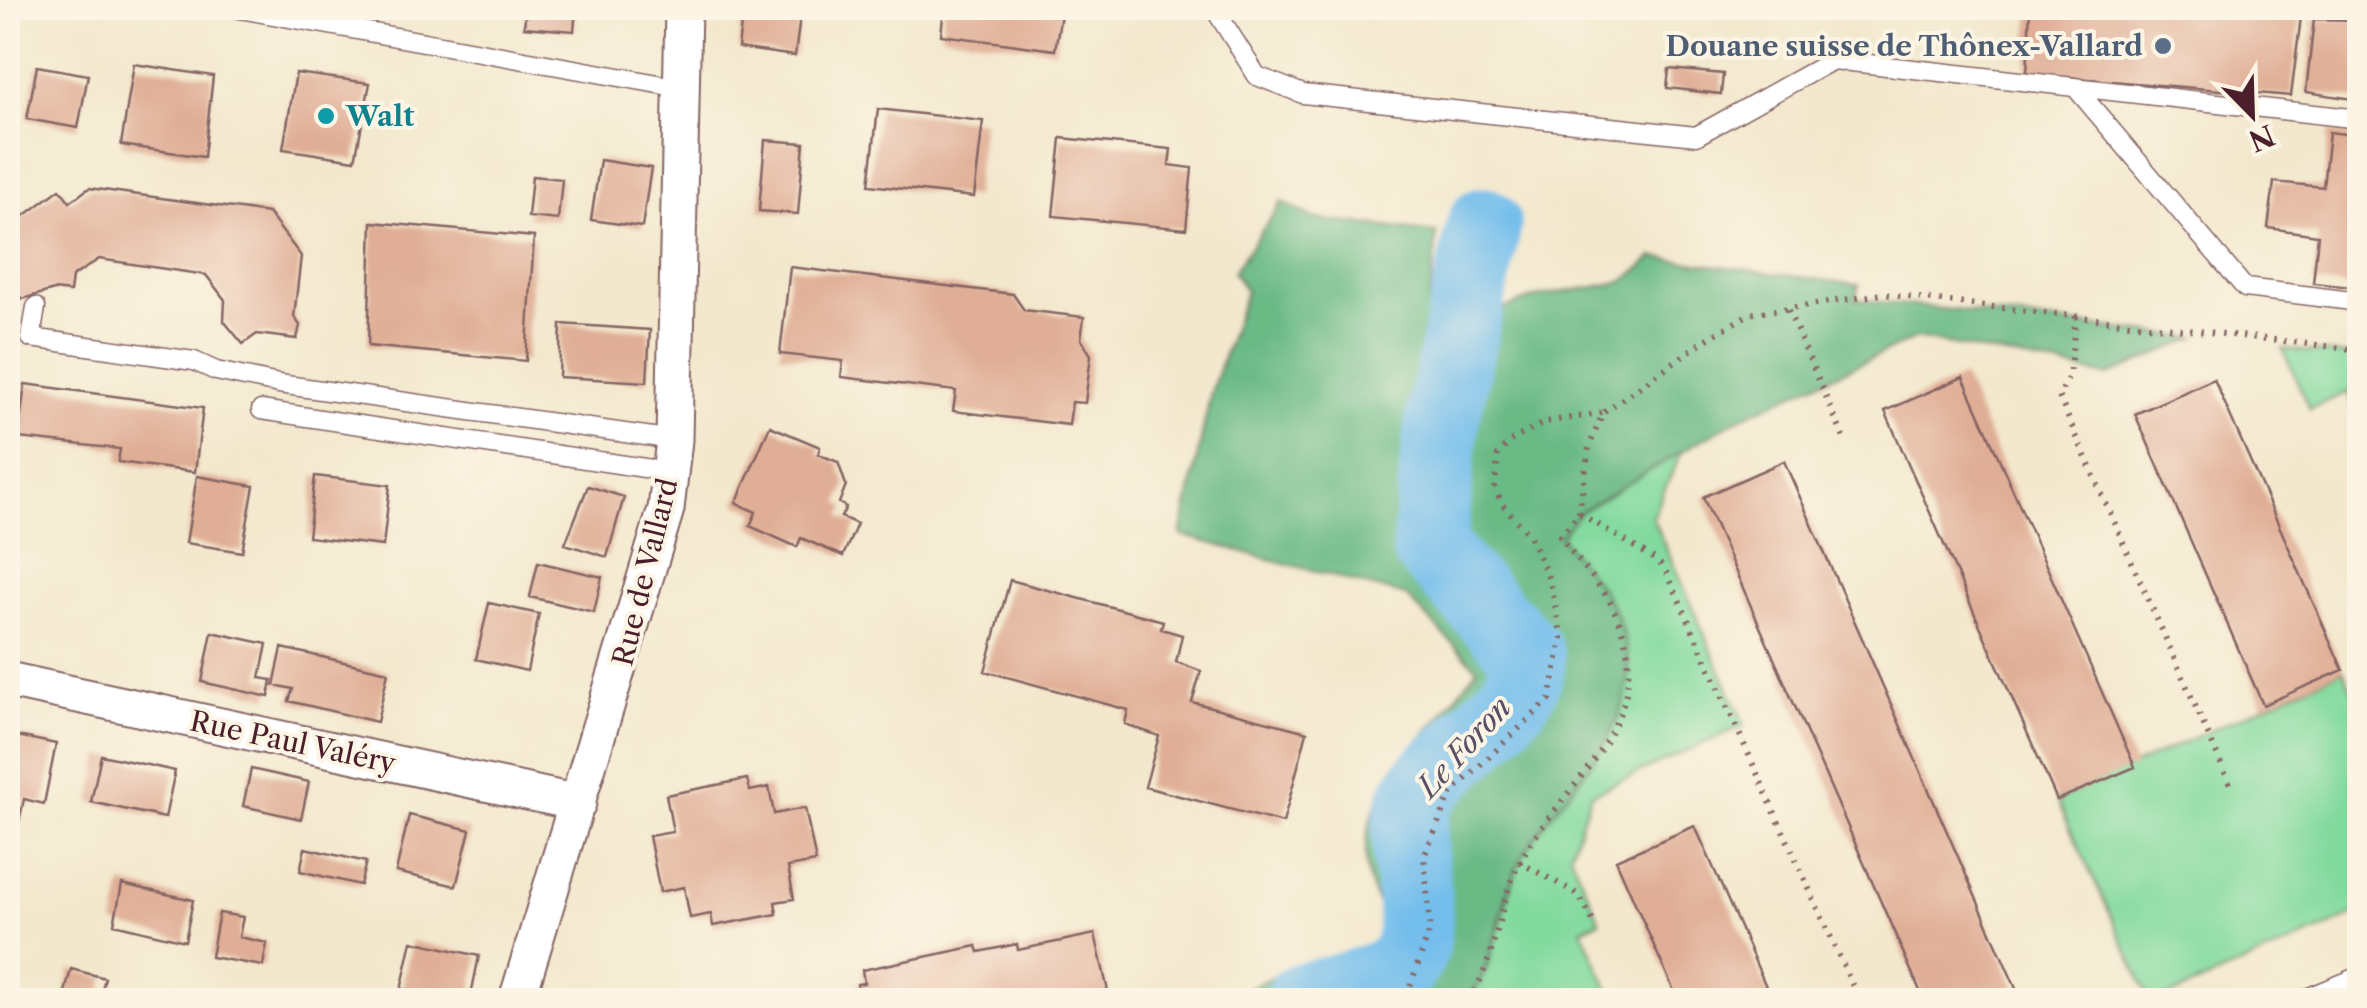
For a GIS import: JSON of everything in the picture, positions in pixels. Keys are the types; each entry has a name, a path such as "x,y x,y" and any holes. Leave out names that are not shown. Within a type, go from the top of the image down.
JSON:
{"street":[{"name":"Rue de Vallard","path":"517,1000 651,570 673,456 683,8"},
{"name":"Rue Paul Valéry","path":"8,680 578,803"}],"lane":[{"path":"234,8 682,88"},
{"path":"1214,8 1257,76 1304,94 1696,136 1832,60 2360,119"},
{"path":"2075,87 2245,288 2360,302"},
{"path":"36,307 30,338 194,361 216,372 673,456"},
{"path":"261,410 673,456"},
{"path":"2302,1000 2360,976"}],"path":[{"path":"1385,1000 1408,992 1430,930 1424,856 1452,792 1550,699 1562,638 1550,582 1530,536 1501,503 1495,487 1498,455 1510,441 1545,422 1603,413 1702,342 1749,314 1883,294 2360,350"},
{"path":"1788,310 1846,443"},
{"path":"2076,316 2069,376 2059,397 2233,791"},
{"path":"1470,1000 1486,967 1519,862 1602,750 1629,688 1630,664 1614,608 1560,536 1580,512 1589,447 1603,413"},
{"path":"1580,512 1658,561 1668,576 1859,1000"},
{"path":"1519,862 1578,894 1594,923"}],"green space":[{"path":"1282,202 1316,219 1437,233 1405,534 1407,545 1509,658 1511,666 1392,810 1383,846 1386,886 1398,920 1398,946 1393,958 1360,975 1318,979 1275,1000 1234,1000 1250,987 1270,979 1359,957 1376,947 1388,932 1369,881 1366,848 1371,819 1399,766 1477,668 1406,596 1181,535 1211,392 1246,291 1233,272"},
{"path":"1653,257 1859,285 1855,299 2196,338 2108,376 1916,338 1735,420 1580,512 1560,537 1609,601 1627,648 1628,683 1620,714 1605,743 1522,858 1507,893 1486,966 1469,1000 1353,1000 1407,975 1422,961 1434,928 1425,826 1428,803 1456,767 1515,723 1542,686 1546,661 1533,632 1504,598 1443,541 1474,341 1501,311 1539,297 1622,281"},
{"path":"2283,349 2359,357 2359,417 2348,392 2309,409"},
{"path":"1682,451 1652,517 1745,725 1591,794 1570,854 1600,921 1582,929 1613,1000 1469,1000 1487,967 1519,862 1629,663 1614,608 1560,536 1579,513"},
{"path":"2343,670 2359,707 2359,913 2162,1000 2150,1000 2057,800"}],"building":[{"path":"526,8 576,8 574,31 524,27"},
{"path":"743,8 801,8 795,56 738,48"},
{"path":"944,8 1062,8 1055,50 941,35"},
{"name":"Douane suisse de Thônex-Vallard","path":"2030,8 2220,8 2301,17 2291,96 2027,74"},
{"path":"2314,19 2360,20 2360,100 2306,92"},
{"path":"134,64 213,76 204,157 121,145"},
{"path":"37,66 88,75 78,128 27,119"},
{"path":"1669,69 1723,74 1721,94 1667,88"},
{"name":"Walt","path":"296,73 370,83 355,160 283,149"},
{"path":"878,109 983,121 974,197 869,185"},
{"path":"2329,132 2360,136 2360,288 2313,283 2318,235 2268,228 2274,182 2323,187"},
{"path":"1061,138 1171,149 1169,165 1192,168 1186,229 1053,216"},
{"path":"765,140 804,143 798,214 759,211"},
{"path":"600,160 651,168 642,227 591,220"},
{"path":"532,176 562,179 558,220 528,217"},
{"path":"89,188 268,213 301,256 294,317 300,325 297,339 257,334 243,344 224,321 225,300 206,275 99,259 72,277 70,292 54,290 22,299 8,280 8,228 60,189 70,202"},
{"path":"372,222 534,237 526,361 368,346"},
{"path":"790,267 1013,294 1024,310 1084,317 1081,339 1091,355 1085,403 1072,402 1069,425 953,411 956,391 841,377 843,361 780,354"},
{"path":"561,324 650,330 647,382 559,377"},
{"path":"1963,377 2135,767 2057,800 1885,411"},
{"path":"2214,379 2343,670 2263,705 2135,414"},
{"path":"25,384 203,408 195,472 118,462 120,449 18,438"},
{"path":"770,426 820,447 818,454 838,462 846,485 839,503 846,507 841,517 857,524 843,556 801,538 797,547 750,526 756,512 736,503"},
{"path":"1784,461 2021,1000 1924,1000 1703,497"},
{"path":"197,476 254,486 242,552 186,543"},
{"path":"315,476 390,485 383,546 308,537"},
{"path":"588,486 624,497 607,557 565,544"},
{"path":"538,562 602,577 594,612 530,597"},
{"path":"1010,580 1163,621 1161,629 1182,635 1176,662 1201,671 1192,702 1307,732 1283,823 1145,787 1159,736 1125,724 1128,710 985,671"},
{"path":"489,603 539,614 527,671 476,659"},
{"path":"212,632 267,644 260,678 272,680 269,697 202,682"},
{"path":"282,648 388,672 377,722 289,701 293,689 274,685"},
{"path":"8,734 56,744 44,804 24,799 15,840 8,838"},
{"path":"101,755 175,771 165,818 91,802"},
{"path":"251,769 309,782 301,819 243,806"},
{"path":"747,779 750,791 769,787 774,814 805,808 816,862 788,867 794,899 775,902 777,914 713,926 711,914 690,918 684,887 660,892 649,836 673,832 666,795"},
{"path":"409,815 470,830 456,886 396,872"},
{"path":"1695,826 1772,1000 1678,1000 1616,860"},
{"path":"305,848 366,862 360,885 300,871"},
{"path":"122,884 193,900 185,941 114,924"},
{"path":"219,913 243,917 239,937 267,943 263,966 211,957"},
{"path":"1095,934 1110,1000 860,1000 857,984 864,983 862,970 977,946 979,952 1017,944 1018,950"},
{"path":"412,941 479,956 470,1000 399,999"},
{"path":"71,969 105,978 99,1000 63,1000"}],"waterway":[{"name":"Le Foron","path":"1302,1000 1369,982 1390,973 1406,959 1415,917 1412,814 1420,793 1506,706 1527,668 1525,651 1429,547 1442,420 1484,225"}],"place":[{"name":"Douane suisse de Thônex-Vallard","path":"2163,46"},
{"name":"Walt","path":"326,116"}]}
